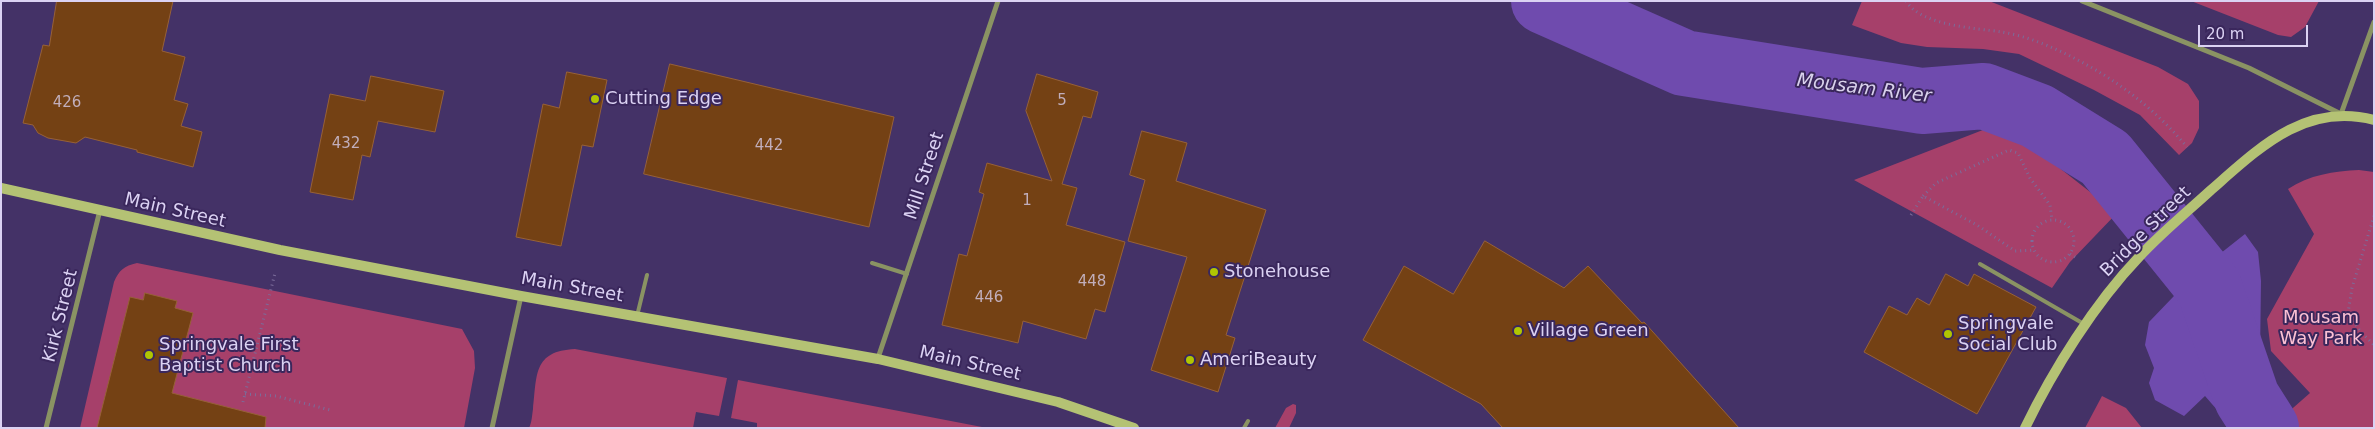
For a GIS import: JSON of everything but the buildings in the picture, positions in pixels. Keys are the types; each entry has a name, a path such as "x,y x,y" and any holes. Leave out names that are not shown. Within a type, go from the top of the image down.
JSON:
{"main road":[{"name":"Bridge Street","path":"2025,428 2036,406 2096,309 2138,258 2230,174 2264,145 2295,126 2316,118 2341,114 2374,120"},
{"name":"Main Street","path":"1,188 280,250 522,296 878,359 1058,402 1134,428"}],"street":[{"name":"Mill Street","path":"878,359 998,1"},
{"path":"2082,1 2249,68 2341,114 2374,22"},
{"name":"Kirk Street","path":"46,428 100,210"},
{"path":"492,428 522,296"}],"lane":[{"path":"872,262 907,274"},
{"path":"1980,264 2086,325"},
{"path":"637,316 647,275"},
{"path":"1244,428 1248,421"}],"path":[{"path":"1906,1 1930,18 1956,26 2004,32 2031,39 2088,64 2116,82 2167,123 2187,148"},
{"path":"1911,216 1923,196 1936,184 2009,150 2014,150 2039,192 2050,205 2052,220"},
{"path":"1923,196 1977,225 2015,252 2034,250"},
{"path":"2374,216 2352,288 2348,313 2360,331 2374,345"},
{"path":"2052,220 2065,222 2072,231 2075,242 2070,254 2063,260 2052,263 2042,259 2034,250 2032,240 2035,229 2044,222 2052,220"},
{"path":"243,402 280,250"},
{"path":"2070,254 2075,257"},
{"path":"245,394 276,396 330,410"}],"green space":[{"path":"1862,1 1989,1 2158,67 2188,84 2199,101 2199,128 2192,143 2179,155 2140,115 2094,90 2019,54 1983,49 1927,47 1901,43 1852,25"},
{"path":"2191,1 2319,1 2305,27 2291,37 2278,35"},
{"path":"1988,128 2034,148 2117,213 2070,262 2052,288 1854,180"},
{"name":"Mousam Way Park","path":"2359,170 2374,172 2374,428 2282,428 2277,422 2310,393 2271,351 2267,319 2314,234 2288,189 2304,180 2322,175 2340,171"},
{"path":"137,263 462,329 474,351 475,368 464,428 80,428 114,282 123,269"},
{"path":"575,349 727,378 719,416 696,412 693,428 529,428 537,376 544,360 551,354"},
{"path":"738,380 982,428 757,428 757,423 731,418"},
{"path":"2102,396 2126,408 2142,428 2085,428"},
{"path":"1293,404 1296,405 1296,413 1289,428 1275,428 1286,408"}],"shaded area":[{"path":"2245,234 2258,252 2261,281 2260,356 2273,374 2225,419 2205,396 2184,416 2155,400 2149,383 2154,368 2145,345 2149,322 2197,272"}],"waterway":[{"name":"Mousam River","path":"1544,1 1684,63 1922,101 1984,96 2037,116 2105,158 2209,287 2247,398 2266,428"}],"place":[{"name":"Cutting Edge","path":"595,99"},
{"name":"Stonehouse","path":"1214,272"},
{"name":"Village Green","path":"1518,331"},
{"name":"Springvale Social Club","path":"1948,334"},
{"name":"Springvale First Baptist Church","path":"149,355"},
{"name":"AmeriBeauty","path":"1190,360"}]}
